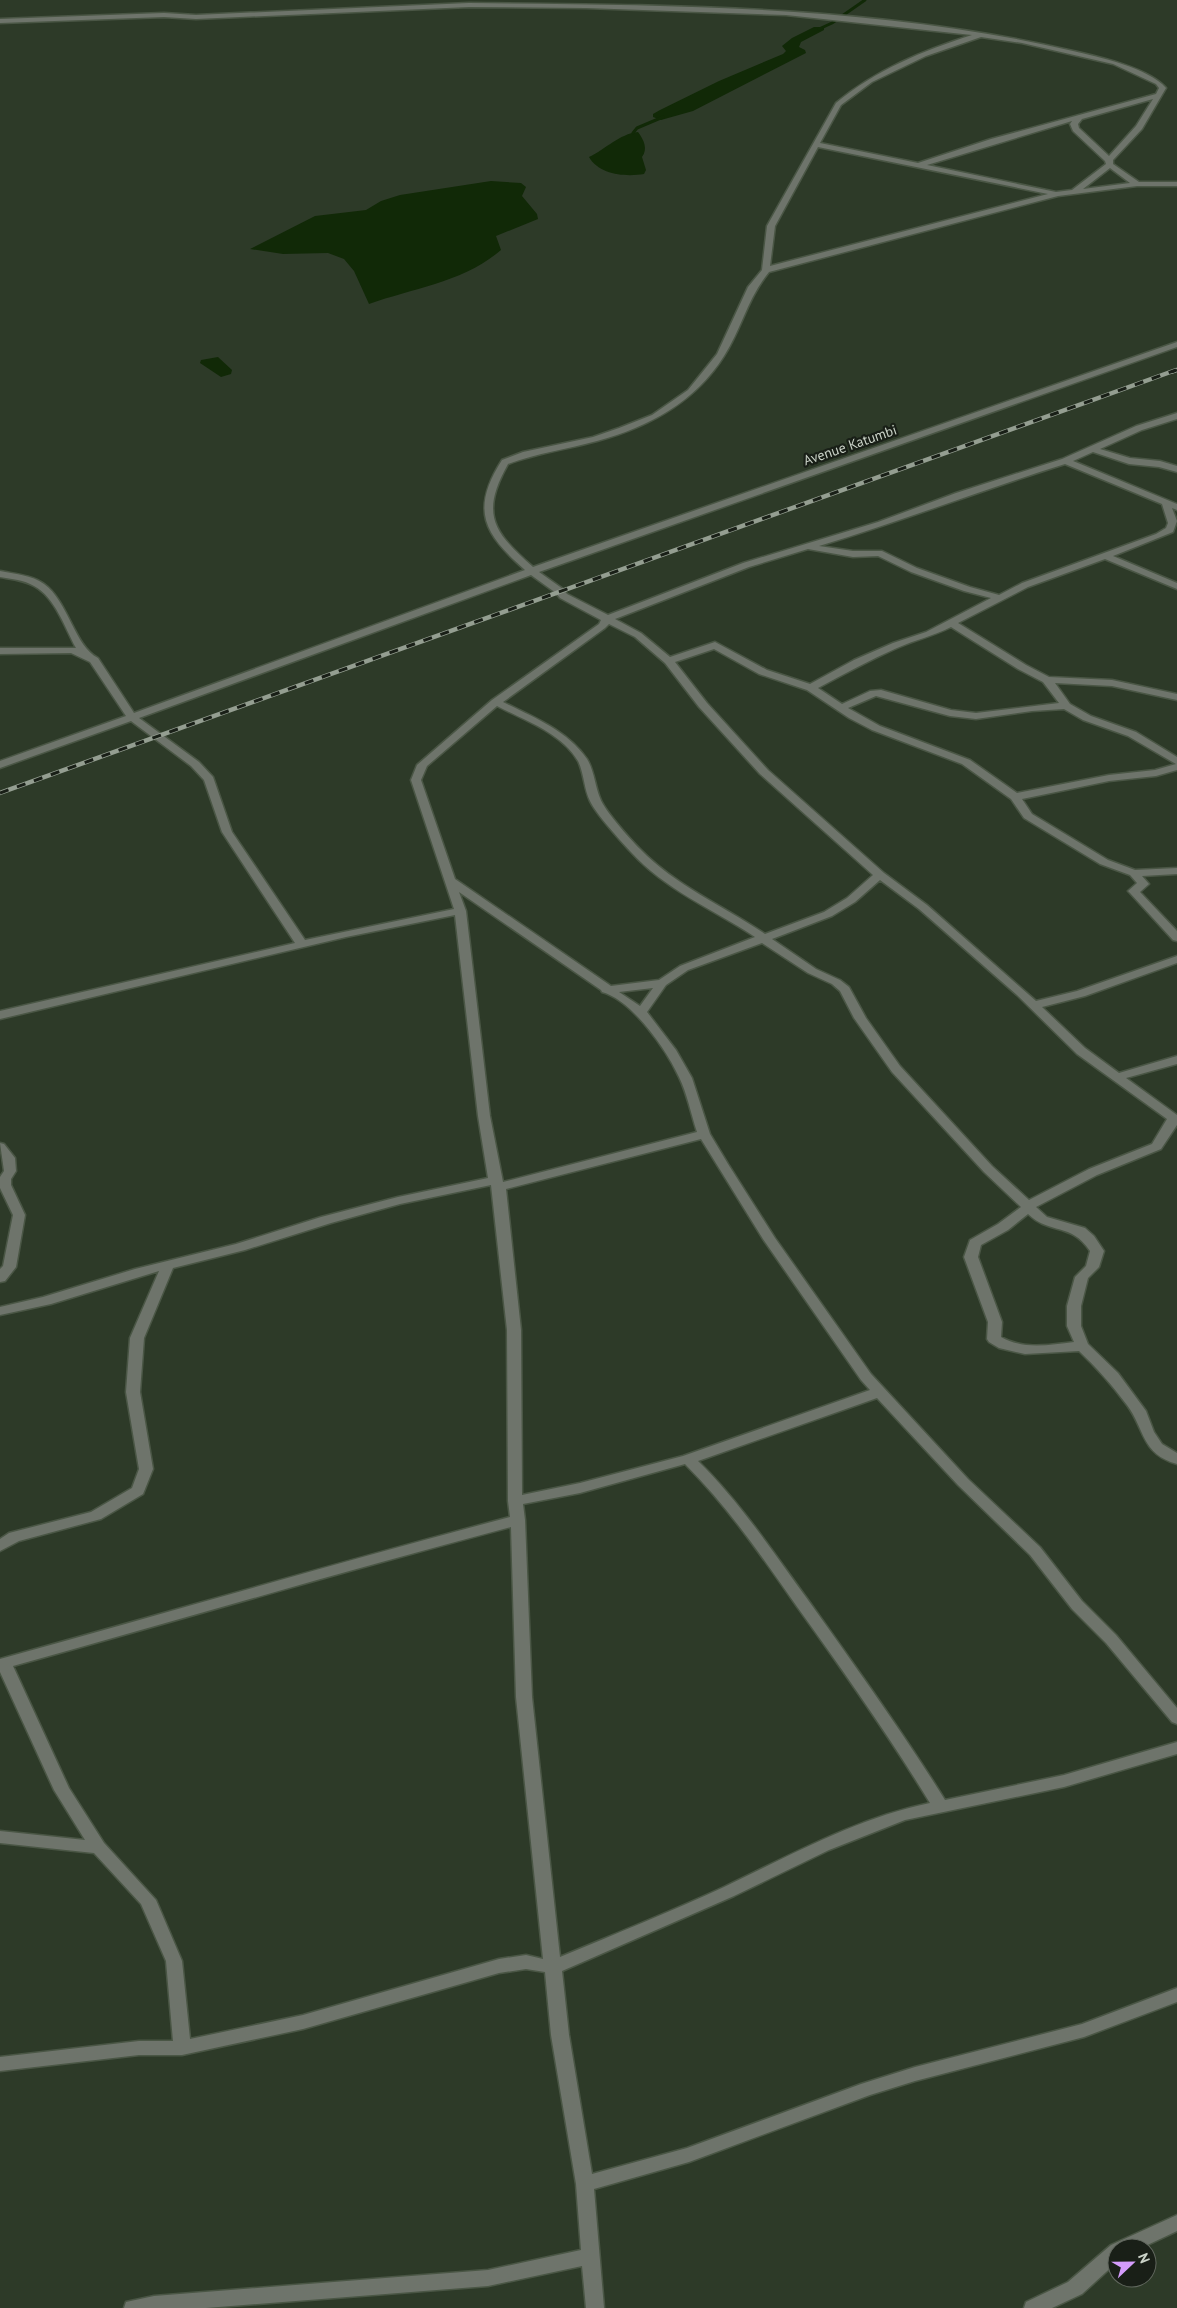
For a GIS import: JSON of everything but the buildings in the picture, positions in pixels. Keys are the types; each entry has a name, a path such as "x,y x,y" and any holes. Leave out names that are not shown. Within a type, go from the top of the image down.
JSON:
{"street":[{"path":"566,0 586,6"},
{"path":"0,21 146,16 196,17 469,5 586,6 786,12 1022,41 1115,63 1158,82 1163,88 1139,127 1110,163 1075,191"},
{"path":"979,35 949,44 882,74 852,91 838,104 771,226 766,270 752,287 721,355 691,392 655,417 622,430 595,439 526,454 505,462 488,505 490,521 514,555 563,596 638,635 669,661 703,705 764,772 880,875 922,907 1033,1005 1081,1051 1175,1120 1157,1146 1094,1172 1037,1200 1003,1227 975,1244 970,1257 995,1322 994,1339 1005,1347 1026,1350 1082,1346"},
{"path":"915,166 1158,95"},
{"path":"1079,118 1074,124 1076,129 1110,163 1137,184"},
{"path":"816,144 915,166 1058,194"},
{"path":"766,270 1058,194 1137,184 1177,184"},
{"name":"Avenue Katumbi","path":"0,765 532,571 1177,344"},
{"path":"595,2308 585,2184 560,2035 524,1697 518,1520 515,1501 514,1330 497,1183 484,1116 460,912 416,780 422,765 496,702 602,626 607,619 746,565 808,547 1065,461 1139,428 1177,416"},
{"path":"1165,420 1177,426"},
{"path":"1093,449 1129,461 1160,464 1177,469"},
{"path":"1065,461 1177,507"},
{"path":"811,688 896,645 929,634 1025,586 1108,557 1170,530 1173,523 1166,504"},
{"path":"808,547 853,554 879,553 914,570 967,589 1001,598"},
{"path":"1108,557 1177,586"},
{"path":"0,574 26,579 42,586 56,604 84,654"},
{"path":"952,623 1022,667 1047,680 1112,683 1177,697"},
{"path":"669,661 715,645 763,672 811,688 876,728 966,762 1014,797 1028,816 1104,862 1134,873 1177,872"},
{"path":"0,651 73,650 94,660 132,717 188,758 209,779 227,832 302,945"},
{"path":"1047,680 1066,706 1087,718 1132,734 1177,761"},
{"path":"841,708 874,693 881,693 950,713 976,716 1032,708 1066,706"},
{"path":"496,702 552,731 570,745 584,761 595,802 635,850 658,872 677,886 763,938 812,972 836,982 845,989 860,1018 896,1069 988,1169 1042,1220 1080,1231 1089,1239 1097,1252 1092,1267 1082,1277 1074,1306 1074,1326 1082,1346 1113,1376 1132,1400 1141,1414 1147,1434 1157,1447 1177,1460"},
{"path":"1014,797 1109,778 1156,773 1177,767"},
{"path":"1134,873 1143,884 1134,891 1177,938"},
{"path":"641,1012 662,983 684,968 828,914 851,900 880,875"},
{"path":"450,881 568,960 606,990 641,1012 670,1050 686,1078 704,1134 769,1238 879,1392 963,1482 1035,1551 1077,1605 1111,1639 1177,1718"},
{"path":"0,1015 346,934 460,912"},
{"path":"1033,1005 1089,991 1177,960"},
{"path":"606,990 662,983"},
{"path":"1117,1077 1177,1060"},
{"path":"0,1311 46,1301 371,1208 497,1183 704,1134"},
{"path":"0,1147 9,1158 10,1171 5,1179 5,1185 19,1215 10,1267 0,1278"},
{"path":"0,1546 14,1538 96,1516 138,1491 146,1469 133,1392 137,1338 168,1265"},
{"path":"515,1501 580,1488 688,1458 879,1392"},
{"path":"688,1458 750,1530 909,1754 941,1807"},
{"path":"182,2048 174,1961 148,1900 98,1847 62,1790 2,1664 100,1635 258,1593 339,1567 518,1520"},
{"path":"0,2064 139,2048 182,2048 303,2022 499,1966 526,1962 553,1967 728,1892 823,1846 902,1815 1064,1781 1177,1748"},
{"path":"0,1837 98,1847"},
{"path":"585,2184 689,2155 867,2089 915,2074 1084,2030 1177,1995"},
{"path":"1145,2238 1177,2223"},
{"path":"133,2308 488,2278 590,2256"},
{"path":"1033,2308 1075,2288 1107,2260"}],"shaded area":[{"path":"814,27 824,27 824,30 801,42 799,47 805,50 806,53 693,111 661,120 653,117 653,114 660,110 719,81 783,54 786,51 782,46 792,38"},
{"path":"638,132 642,138 645,151 642,157 646,170 644,174 621,175 606,171 599,168 589,157 619,139"},
{"path":"491,181 521,183 526,187 522,196 537,214 538,219 496,236 501,250 471,270 438,283 369,304 354,271 344,259 328,253 283,254 250,249 315,216 366,210 381,201 400,195"},
{"path":"218,357 232,370 231,374 221,377 200,363 201,360"}],"waterway":[{"path":"819,29 832,23 865,0"},
{"path":"633,133 637,128 663,117"}],"railway":[{"path":"0,793 1176,370"},
{"path":"1172,372 1177,370"}]}
